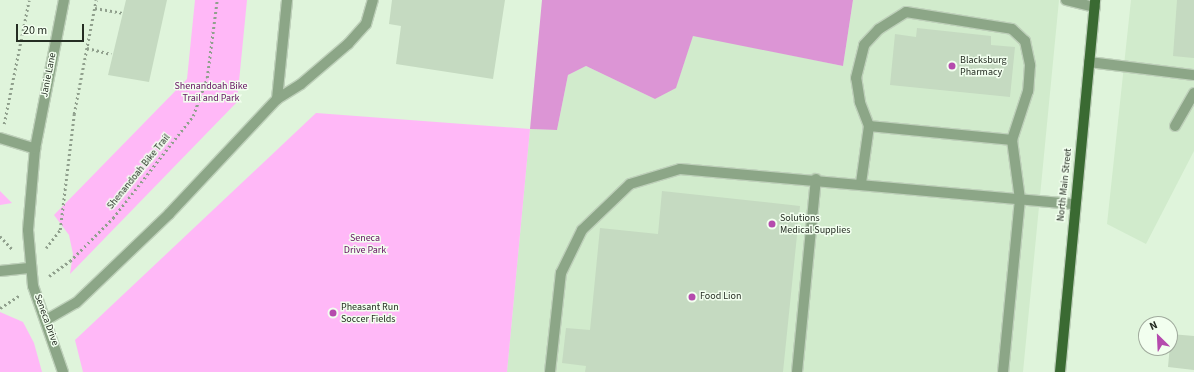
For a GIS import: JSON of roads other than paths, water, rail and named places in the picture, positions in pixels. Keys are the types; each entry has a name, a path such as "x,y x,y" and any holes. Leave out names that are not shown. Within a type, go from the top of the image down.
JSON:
{"main road":[{"name":"North Main Street","path":"1060,372 1095,3"}],"street":[{"name":"Janie Lane","path":"29,268 28,230 35,149 64,0"},
{"path":"277,99 287,0"},
{"path":"46,320 76,303 164,220 277,99 301,84 348,44 366,24 373,0"},
{"path":"1066,0 1095,3"},
{"path":"861,183 869,126 860,102 856,78 864,45 879,29 906,12 1012,29 1026,42 1030,65 1028,91 1012,140 1020,199 1003,372"},
{"path":"1089,62 1194,74"},
{"path":"1175,126 1194,93"},
{"path":"869,126 1012,140"},
{"path":"0,139 35,149"},
{"path":"550,372 560,273 582,230 630,184 680,169 816,179 1075,204"},
{"path":"797,372 816,179"},
{"path":"0,272 29,268"},
{"name":"Seneca Drive","path":"29,268 33,286 63,372"}],"place":[{"name":"Blacksburg Pharmacy","path":"952,66"},
{"name":"Solutions Medical Supplies","path":"772,224"},
{"name":"Food Lion","path":"692,297"},
{"name":"Pheasant Run Soccer Fields","path":"333,313"}],"park label":[{"name":"Shenandoah Bike Trail and Park","path":"211,92"},
{"name":"Seneca Drive Park","path":"365,244"}]}
